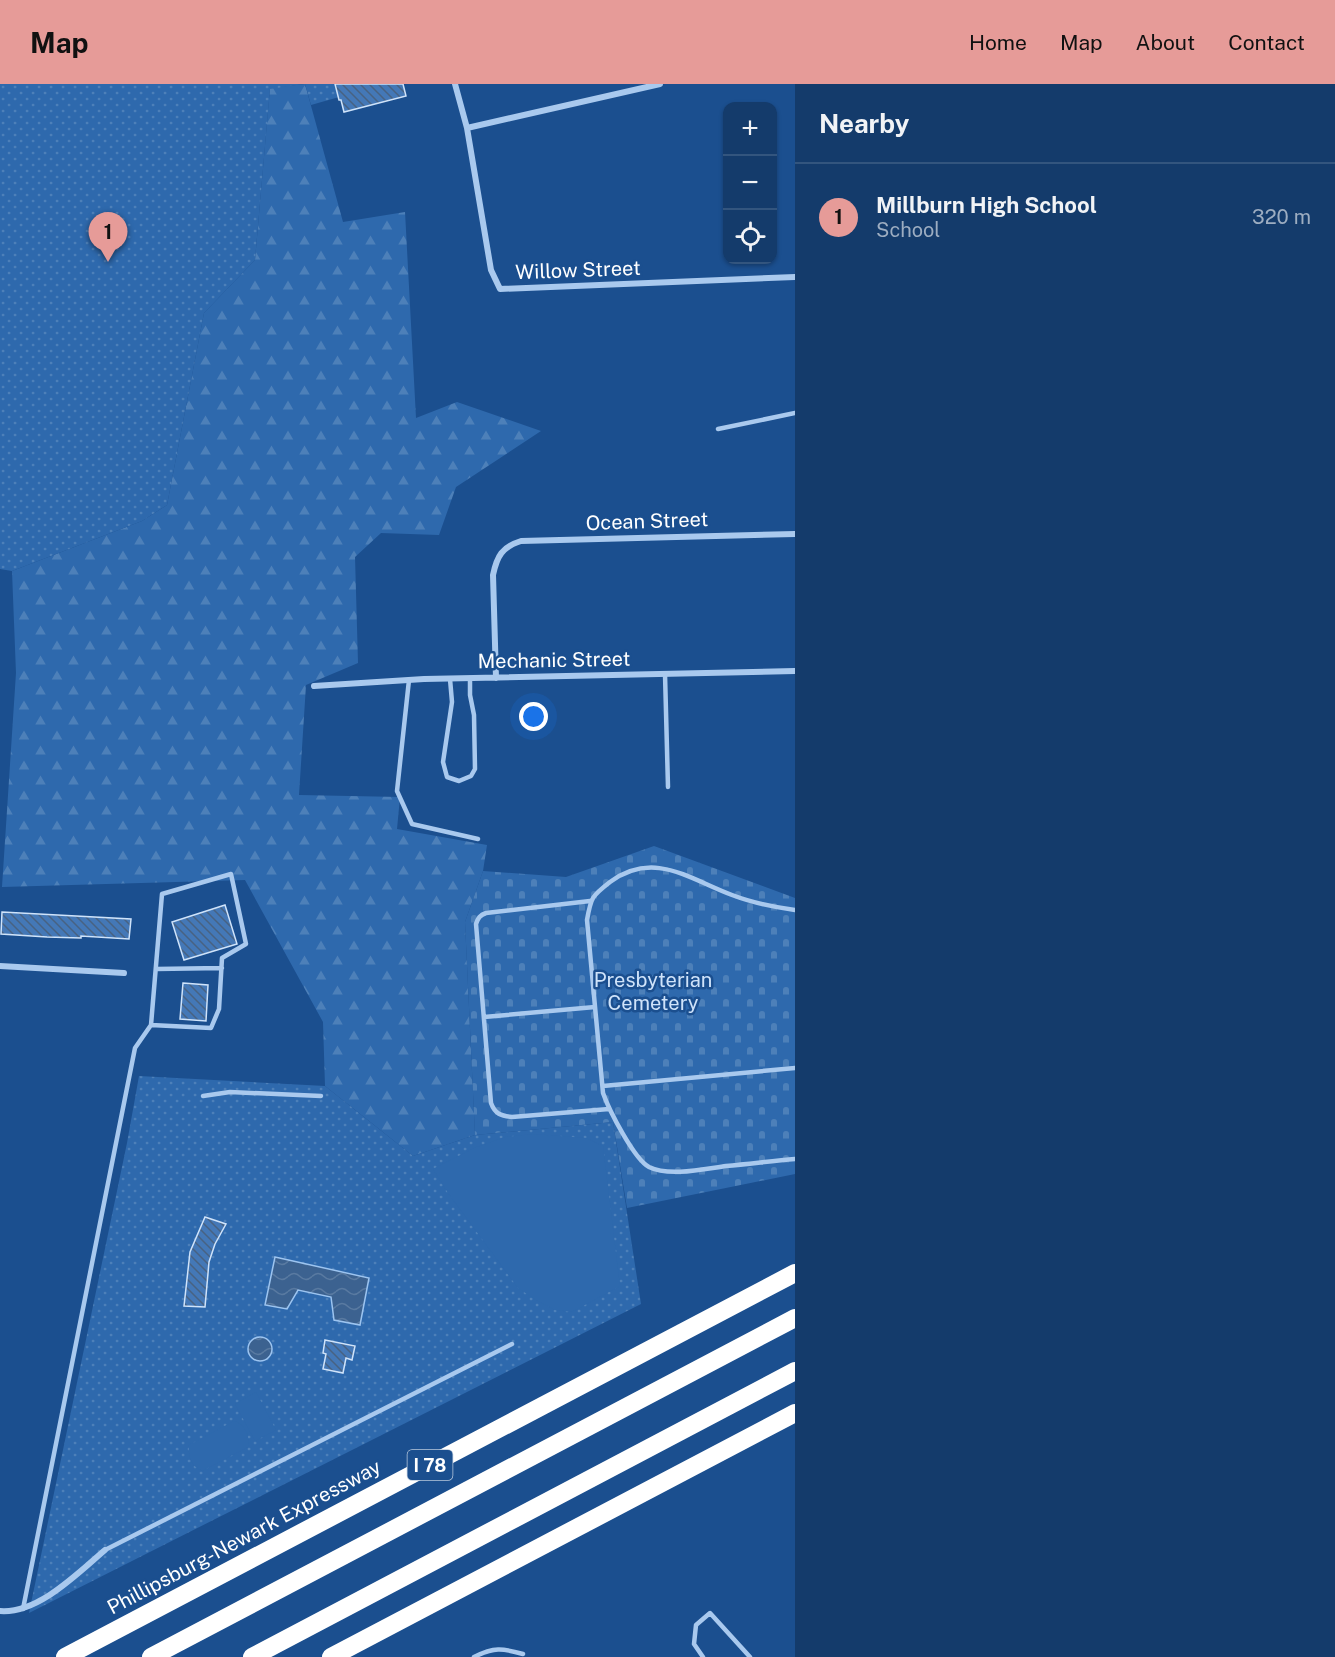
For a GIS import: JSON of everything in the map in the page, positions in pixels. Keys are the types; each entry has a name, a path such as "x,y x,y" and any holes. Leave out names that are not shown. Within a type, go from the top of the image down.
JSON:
{"highway":[{"name":"Phillipsburg-Newark Expressway","path":"65,1657 795,1273"},
{"name":"I 78","path":"151,1657 795,1318"},
{"path":"252,1657 795,1371"},
{"path":"332,1657 795,1413"}],"street":[{"name":"Willow Street","path":"455,84 467,128 491,270 500,289 795,278"},
{"path":"467,128 660,84"},
{"name":"Ocean Street","path":"496,678 493,574 496,561 503,550 511,544 520,541 795,534"},
{"name":"Mechanic Street","path":"314,686 470,678 795,671"},
{"path":"0,966 124,973"},
{"path":"0,1611 23,1609 41,1600 105,1550"}],"lane":[{"path":"718,429 795,412"},
{"path":"665,674 668,788"},
{"path":"450,679 452,702 443,762 447,777 459,781 471,776 475,769 474,715 470,695 470,678"},
{"path":"409,680 397,791 412,824 478,839"},
{"path":"795,910 760,905 673,870 639,868 622,874 596,893 590,902 587,920 603,1086 609,1109 632,1149 646,1166 658,1170 685,1171 795,1159"},
{"path":"23,1609 135,1048 151,1025 162,894 231,874 246,944 222,958 219,1009 212,1028 151,1025"},
{"path":"590,902 486,913 477,919 491,1103 498,1114 512,1117 609,1109"},
{"path":"156,969 222,968"},
{"path":"484,1017 595,1006"},
{"path":"603,1086 795,1068"},
{"path":"203,1096 230,1092 321,1096"},
{"path":"105,1550 512,1344"},
{"path":"703,1657 694,1644 696,1624 710,1613 750,1657"},
{"path":"474,1657 497,1649 523,1654"}],"green space":[{"path":"0,84 304,84 270,89 255,260 204,313 167,505 142,521 12,571 0,569"},
{"path":"305,84 343,222 405,212 416,418 457,402 541,431 456,487 439,535 381,533 355,557 358,663 306,685 299,795 400,797 397,829 487,845 483,871 465,922 475,1135 413,1156 325,1086 323,1022 245,880 2,887 16,673 12,571 142,521 167,505 204,313 255,260 270,88"},
{"path":"305,84 336,84 339,97 311,105"},
{"name":"Presbyterian Cemetery","path":"654,846 795,898 795,1174 627,1208 613,1122 475,1135 465,922 483,871 566,877"},
{"path":"139,1076 325,1086 413,1156 475,1135 613,1122 641,1304 29,1613"},
{"path":"533,1134 586,1138 603,1146 620,1286 572,1312 555,1310 518,1288 433,1169 474,1148 505,1137"},
{"path":"256,1392 276,1430 255,1441 235,1404"},
{"path":"234,1421 246,1431 248,1447 202,1471 195,1467 190,1457 189,1445"}],"water":[{"path":"275,1257 369,1278 360,1325 334,1320 331,1297 298,1290 287,1309 265,1305"},
{"path":"260,1337 265,1338 271,1344 271,1354 265,1360 260,1361 255,1360 249,1354 248,1349 249,1344 255,1338"}],"building":[{"path":"335,84 403,84 406,96 344,112"},
{"path":"225,905 237,944 184,960 172,922"},
{"path":"2,912 131,919 129,939 1,934"},
{"path":"183,983 208,985 206,1021 180,1019"},
{"path":"205,1217 226,1224 215,1244 209,1262 205,1307 184,1306 190,1252"},
{"path":"325,1340 355,1346 352,1360 346,1358 343,1373 323,1369 326,1354 323,1353"}],"place":[{"name":"Millburn High School","path":"108,262"}]}
